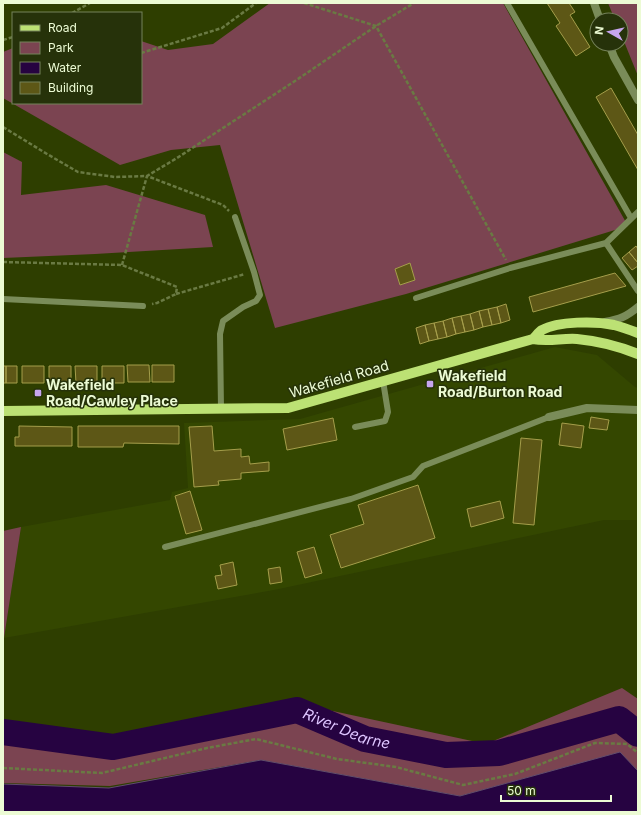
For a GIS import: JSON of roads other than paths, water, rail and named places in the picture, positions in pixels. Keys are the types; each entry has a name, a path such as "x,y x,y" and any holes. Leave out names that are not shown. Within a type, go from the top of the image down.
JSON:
{"main road":[{"path":"533,339 542,330 556,325 575,323 613,325 638,333"},
{"name":"Wakefield Road","path":"3,410 288,408 533,339"},
{"path":"533,339 543,341 566,339 592,341 611,344 638,354"}],"street":[{"path":"612,52 638,100"},
{"path":"601,324 625,317 638,307"},
{"path":"548,417 587,408 638,410"}],"lane":[{"path":"507,3 631,218"},
{"path":"416,298 510,268 606,243 638,212"},
{"path":"221,409 220,334 223,321 256,300 260,295 254,272 235,217"},
{"path":"606,243 638,291"},
{"path":"3,299 143,306"},
{"path":"356,428 384,421 388,412 383,381"},
{"path":"165,547 351,499 413,477 423,466 548,417"}],"water":[{"path":"620,752 638,771 638,812 3,812 3,784 109,788 261,760 460,796"}],"waterway":[{"name":"River Dearne","path":"3,732 113,747 297,710 365,739 446,755 499,753 619,719 638,734"}],"place":[{"name":"Wakefield Road/Burton Road","path":"430,384"},
{"name":"Wakefield Road/Cawley Place","path":"38,393"}]}
